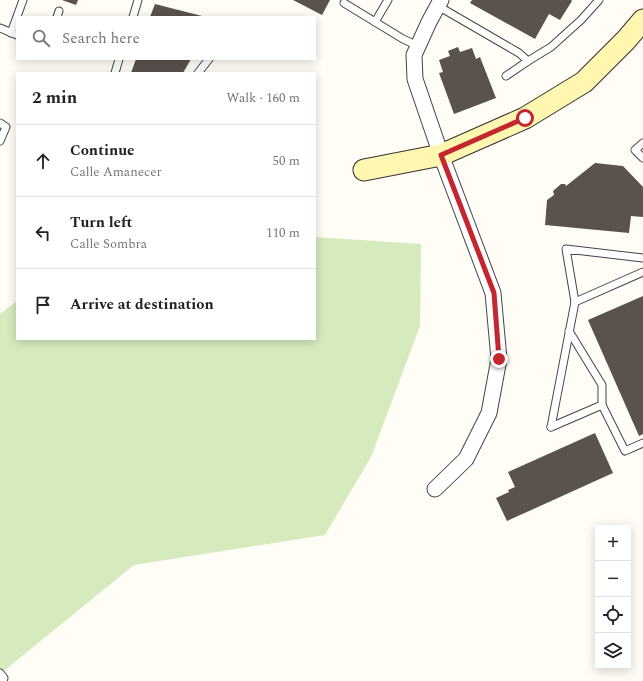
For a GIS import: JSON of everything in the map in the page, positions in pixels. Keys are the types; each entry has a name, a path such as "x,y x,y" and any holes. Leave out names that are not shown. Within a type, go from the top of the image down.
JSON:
{"street":[{"path":"435,489 466,459 489,413 499,359 494,293 441,155 414,79 414,54 440,3"},
{"path":"364,170 441,155 525,118 584,82 626,40 643,20"}],"lane":[{"path":"19,16 23,0"},
{"path":"133,16 138,0"},
{"path":"375,22 388,0"},
{"path":"506,76 551,47 581,20 600,0"},
{"path":"344,3 403,39 418,46"},
{"path":"440,3 519,53 528,61"},
{"path":"0,28 14,34"},
{"path":"114,72 119,60"},
{"path":"199,72 208,60"},
{"path":"0,123 6,127 0,141"},
{"path":"643,143 635,150 643,158"},
{"path":"602,405 551,427 575,302 566,250 643,258"},
{"path":"575,302 643,272"},
{"path":"569,331 602,385 602,405 625,451 643,443"},
{"path":"0,673 4,678 4,681"}],"green space":[{"path":"316,237 421,244 420,326 371,457 325,535 134,565 0,674 0,314 16,302 16,340 316,340"}],"building":[{"path":"62,0 78,0 76,5"},
{"path":"293,0 330,0 322,15"},
{"path":"472,0 572,1 560,20 549,14 535,39 470,3"},
{"path":"155,4 202,16 150,16"},
{"path":"458,47 460,52 472,48 476,59 480,57 496,98 454,114 439,73 443,72 439,60 450,56 448,51"},
{"path":"136,60 190,60 184,72 131,72"},
{"path":"595,163 623,166 643,187 643,217 631,216 629,233 545,225 547,200 554,195 553,191 561,184 565,184 566,186"},
{"path":"643,296 643,434 639,436 588,320"},
{"path":"595,433 613,473 507,521 496,498 509,492 508,490 515,487 508,472"}],"route":[{"path":"499,359 494,293 441,155 525,118"}]}
